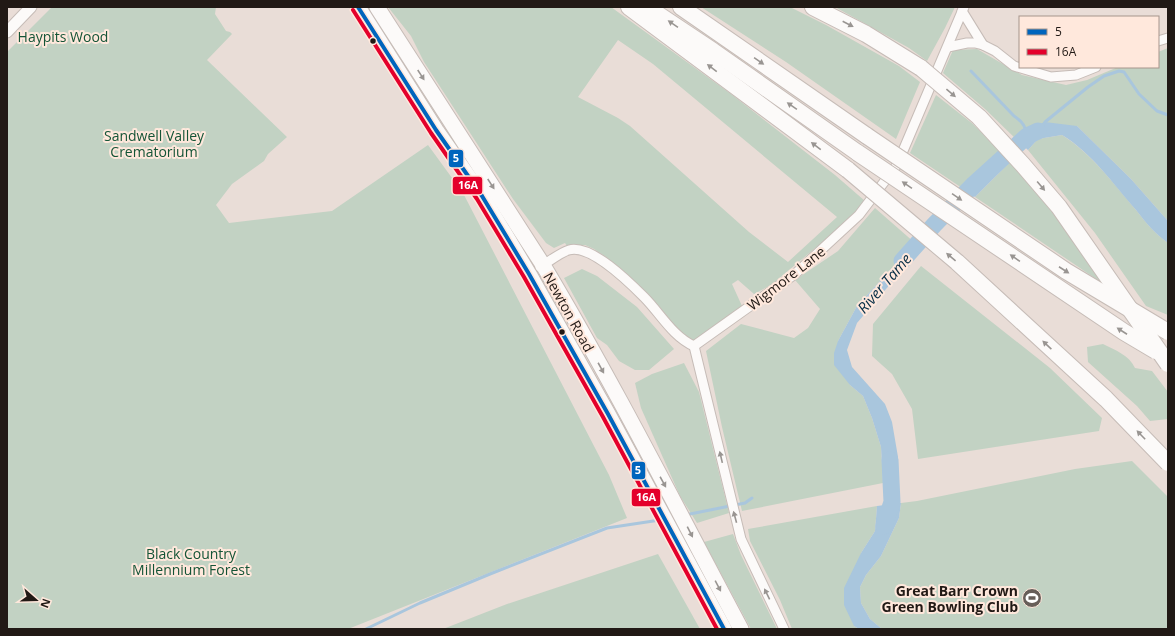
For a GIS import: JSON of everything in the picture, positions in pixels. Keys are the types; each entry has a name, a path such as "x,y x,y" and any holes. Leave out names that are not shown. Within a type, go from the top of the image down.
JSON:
{"highway":[{"name":"Newton Road","path":"358,7 436,130 482,196 529,274 583,368 724,629"},
{"path":"370,7 399,54 400,60 398,69"},
{"name":"Newton Road","path":"377,7 566,303 680,512 741,629"},
{"path":"629,7 848,170 957,262 1106,399 1168,463"},
{"path":"648,7 714,51 858,153 1124,332 1168,358"},
{"path":"681,7 867,136 1066,271 1168,332"},
{"path":"813,7 866,34 921,68 979,117 1059,207 1168,364"}],"street":[{"path":"7,32 31,7"},
{"path":"963,9 983,45"},
{"name":"Wigmore Lane","path":"694,346 795,274 859,214 897,165 963,9"},
{"path":"948,47 967,43 983,45 995,51 1014,66 1019,67"},
{"path":"1021,68 1051,77 1076,75 1094,68"},
{"path":"529,274 568,250 582,249 602,260 644,297 684,342 694,346 729,495 741,539 784,629"}],"green space":[{"path":"52,7 216,7 215,14 226,31 232,34 207,60 287,137 268,154 264,161 232,184 216,205 229,223 332,211 428,145 463,193 609,475 627,518 348,629 7,629 7,52"},
{"path":"388,7 611,7 731,94 835,175 865,201 849,220 771,285 754,294 738,280 732,284 742,306 698,340 688,340 658,305 606,257 585,245 567,246 565,243 554,248 546,243 513,199 424,62 411,36","holes":["618,40 653,64 837,217 788,262 749,232 630,126 578,97"]},
{"path":"701,7 790,7 826,25 899,66 920,82 896,139 786,62"},
{"path":"835,7 955,7 927,61 909,48"},
{"path":"1168,48 1168,221 1131,179 1077,126 1026,130 1017,140 985,109 943,73 953,50 977,49 1022,75 1066,85 1087,80 1116,68 1159,68 1159,52"},
{"path":"936,95 973,124 1000,152 962,188 910,153"},
{"path":"1062,135 1093,160 1151,228 1168,243 1168,315 1146,306 1095,233 1028,150 1038,139"},
{"path":"1010,162 1033,186 1105,285 975,197"},
{"path":"875,208 915,243 857,306 838,341 850,385 863,396 872,418 881,447 883,483 742,511 706,351 741,324 794,338 808,328 820,309 795,280 838,251"},
{"path":"921,266 1050,368 1102,418 1099,431 918,459 912,409 892,374 872,356 873,324"},
{"path":"582,269 597,276 637,307 674,349 649,370 635,370 619,361 607,345 597,338 564,278"},
{"path":"1103,344 1125,356 1135,368 1152,371 1168,392 1168,419 1150,421 1137,406 1088,362 1087,347"},
{"path":"684,363 699,392 729,513 697,523 680,496 641,408 635,383 652,374"},
{"path":"1132,461 1168,497 1168,629 882,629 870,619 861,603 860,587 866,575 881,556 899,518 901,503 1075,469"},
{"path":"877,506 875,531 861,553 854,626 859,629 792,629 780,600 750,541 748,529"},
{"path":"733,534 741,555 777,629 751,629 704,542"},
{"path":"658,554 700,629 443,629 507,604"}],"water":[{"path":"1045,122 1077,126 1131,179 1168,221 1168,243 1151,228 1093,160 1073,142 1062,135 1038,139 1028,150 1017,140 1026,130"},
{"path":"1000,152 1010,162 975,197 962,188"},
{"path":"915,243 921,248 857,323 847,350 852,367 885,404 892,422 898,457 898,481 883,483 881,447 872,418 863,396 850,385 834,365 834,353 838,341 857,306"},
{"path":"901,503 899,518 881,556 866,575 860,587 861,603 870,619 882,629 859,629 854,626 844,605 844,588 861,553 875,531 877,506"}],"waterway":[{"path":"971,71 1020,121 1024,126 1026,133"},
{"path":"1043,125 1088,87 1104,76 1119,71 1124,72 1139,94 1157,111 1168,115"},
{"name":"River Tame","path":"902,261 934,225 974,184 1027,136 1038,131"},
{"name":"River Tame","path":"884,526 892,502 890,460"},
{"path":"685,515 745,503 752,498"},
{"path":"366,629 420,603 607,528 660,520"}],"transit line":[{"name":"5","path":"358,7 436,130 482,196 529,274 608,414 724,629"},
{"name":"16A","path":"353,10 431,133 477,199 524,277 603,417 717,629"}],"place":[{"name":"Great Barr Crown Green Bowling Club","path":"1032,598"}],"park label":[{"name":"Haypits Wood","path":"63,36"},
{"name":"Sandwell Valley Crematorium","path":"154,144"},
{"name":"Black Country Millennium Forest","path":"191,562"}]}
